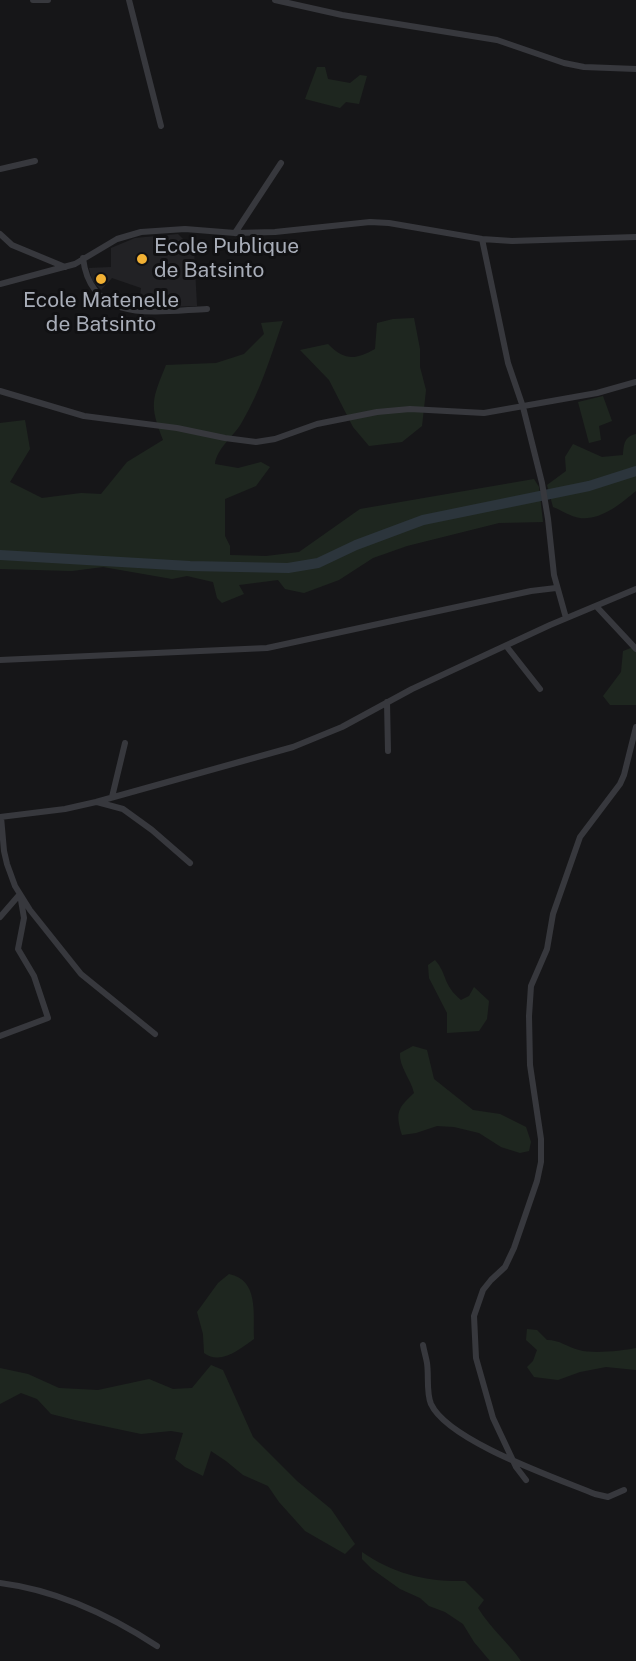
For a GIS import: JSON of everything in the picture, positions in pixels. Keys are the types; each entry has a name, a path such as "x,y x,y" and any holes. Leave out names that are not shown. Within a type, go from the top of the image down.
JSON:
{"street":[{"path":"33,0 48,0"},
{"path":"129,0 161,126"},
{"path":"275,0 342,15 497,40 564,63 584,67 636,69"},
{"path":"0,169 35,161"},
{"path":"235,233 281,163"},
{"path":"0,284 65,267 117,239 141,232 185,230 235,233 275,232 380,222 482,239 522,241 636,237"},
{"path":"0,234 12,245 65,267"},
{"path":"482,239 500,314 508,363 542,483 556,588 567,618"},
{"path":"83,258 85,270 94,289 120,308 141,312 207,309"},
{"path":"0,391 84,416 177,428 256,442 275,439 317,424 377,412 410,409 484,413 597,393 636,382"},
{"path":"0,660 267,648 531,591 556,588"},
{"path":"0,1036 48,1018 34,976 18,949 24,918 20,894 5,857 1,817 96,802 292,747 342,727 387,702 567,618 636,589"},
{"path":"596,606 636,649"},
{"path":"507,647 540,689"},
{"path":"387,702 388,751"},
{"path":"526,1480 512,1459 493,1418 477,1363 474,1312 486,1285 503,1269 514,1248 537,1181 541,1162 542,1147 530,1065 531,986 547,949 553,914 571,858 582,832 620,784 636,727"},
{"path":"112,797 125,743"},
{"path":"96,802 123,809 152,830 190,863"},
{"path":"0,917 20,894"},
{"path":"20,894 81,974 155,1034"},
{"path":"423,1345 430,1400 434,1409 458,1433 595,1494 608,1497 624,1490"},
{"path":"0,1583 39,1590 64,1599 158,1646"}],"shaded area":[{"path":"317,67 325,67 328,79 350,83 360,75 367,76 359,104 346,102 340,108 305,99"},
{"path":"178,234 194,250 197,306 138,308 141,288 112,278 101,290 92,280 89,268 111,267 111,248 135,238"},
{"path":"414,318 420,349 420,367 426,390 422,426 402,442 369,446 353,427 329,380 300,350 328,344 340,354 356,357 375,349 377,323 393,319"},
{"path":"283,321 255,398 239,427 216,458 215,464 238,468 261,462 270,467 256,486 225,499 225,536 230,546 230,555 266,556 299,552 360,509 534,479 539,487 543,522 499,523 407,546 373,558 339,580 304,593 285,589 278,580 239,585 244,594 222,603 217,598 213,582 187,576 172,579 103,567 72,571 0,569 0,423 25,420 30,449 10,482 42,498 81,493 101,494 127,462 163,440 154,410 154,402 166,365 216,363 244,354 264,334 261,323"},
{"path":"603,396 612,421 599,426 601,440 589,443 578,402"},
{"path":"636,434 636,491 603,514 588,518 573,516 553,507 547,485 566,471 565,457 573,444 602,457 623,455 627,439"},
{"path":"636,646 636,705 610,705 603,696 621,672 623,651"},
{"path":"435,960 451,989 461,1000 469,996 474,987 489,1001 487,1019 479,1031 447,1033 447,1013 429,978 428,965"},
{"path":"413,1046 427,1050 434,1079 473,1110 500,1114 526,1127 531,1142 529,1151 520,1153 501,1147 479,1133 454,1127 437,1126 402,1135 399,1111 414,1093 401,1063 400,1053"},
{"path":"229,1274 239,1277 250,1290 254,1309 254,1339 237,1351 217,1358 204,1353 203,1334 197,1312 218,1283"},
{"path":"527,1329 537,1330 547,1340 585,1351 607,1352 636,1348 636,1370 606,1367 580,1372 558,1380 534,1377 527,1367 533,1361 537,1350 526,1340"},
{"path":"211,1365 223,1370 253,1437 297,1481 331,1509 355,1544 345,1554 305,1531 268,1486 243,1475 211,1451 203,1476 185,1467 175,1459 183,1433 171,1431 141,1434 75,1420 51,1414 37,1399 21,1393 0,1404 0,1368 28,1374 59,1388 98,1390 149,1379 173,1389 192,1388"},
{"path":"362,1552 386,1566 411,1575 437,1580 465,1581 484,1600 478,1608 521,1661 490,1661 463,1624 445,1612 429,1606 420,1598 400,1589 372,1569 362,1559"}],"waterway":[{"path":"0,555 190,566 288,568 318,563 356,545 423,520 589,486 636,471"}],"place":[{"name":"Ecole Publique de Batsinto","path":"142,259"},
{"name":"Ecole Matenelle de Batsinto","path":"101,279"}]}
